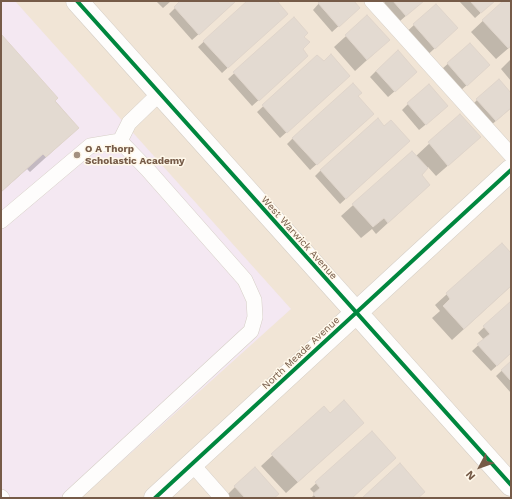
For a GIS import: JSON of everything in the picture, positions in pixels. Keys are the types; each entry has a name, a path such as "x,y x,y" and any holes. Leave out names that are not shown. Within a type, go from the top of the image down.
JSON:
{"street":[{"name":"West Warwick Avenue","path":"77,1 511,485"},
{"name":"North Meade Avenue","path":"155,498 511,170"}],"lane":[{"path":"372,1 511,156"},
{"path":"120,142 129,123 159,94"},
{"path":"1,221 90,146 120,142"},
{"path":"70,498 230,352 251,331 255,318 254,300 245,280 148,170 120,142"},
{"path":"192,464 222,498"}],"shaded area":[{"path":"1,1 511,1 511,498 1,498"},
{"name":"O A Thorp Scholastic Academy","path":"1,1 15,1 291,309 81,498 1,498"}],"building":[{"path":"180,1 236,1 199,35 174,7"},
{"path":"247,1 277,1 288,14 228,68 203,41"},
{"path":"320,1 354,1 360,8 339,27 318,3"},
{"path":"393,1 424,1 406,16"},
{"path":"470,1 495,1 481,13"},
{"path":"503,1 511,1 511,46 508,48 482,20"},
{"path":"436,4 458,28 435,49 413,24"},
{"path":"367,15 390,40 367,60 345,35"},
{"path":"294,17 308,33 304,37 310,42 303,49 308,56 259,101 233,72"},
{"path":"1,34 58,98 55,101 79,128 46,157 43,154 1,192"},
{"path":"470,43 490,65 467,86 447,63"},
{"path":"398,50 417,72 395,92 376,71"},
{"path":"331,54 350,76 287,133 262,105 317,55 324,61"},
{"path":"499,79 511,93 511,108 496,121 476,99"},
{"path":"353,83 362,93 358,96 374,114 317,165 292,138"},
{"path":"429,84 448,106 426,125 407,103"},
{"path":"460,114 481,137 448,166 428,142"},
{"path":"378,118 384,126 391,120 410,141 346,199 320,170"},
{"path":"412,151 428,168 422,175 430,185 388,223 384,218 373,227 352,204"},
{"path":"502,243 511,253 511,286 464,329 443,306 450,299 446,293"},
{"path":"511,301 511,353 497,366 477,344 490,334 483,326"},
{"path":"511,361 511,381 501,370"},
{"path":"344,400 364,423 298,482 271,454 324,406 330,413"},
{"path":"372,431 396,458 352,498 317,498 313,494 320,488 315,482"},
{"path":"400,463 425,492 418,498 362,498"},
{"path":"255,467 279,494 274,498 245,498 234,486"}],"cycle path":[{"path":"77,1 511,485"},
{"path":"155,498 511,170"}],"place":[{"name":"O A Thorp Scholastic Academy","path":"77,155"}]}
